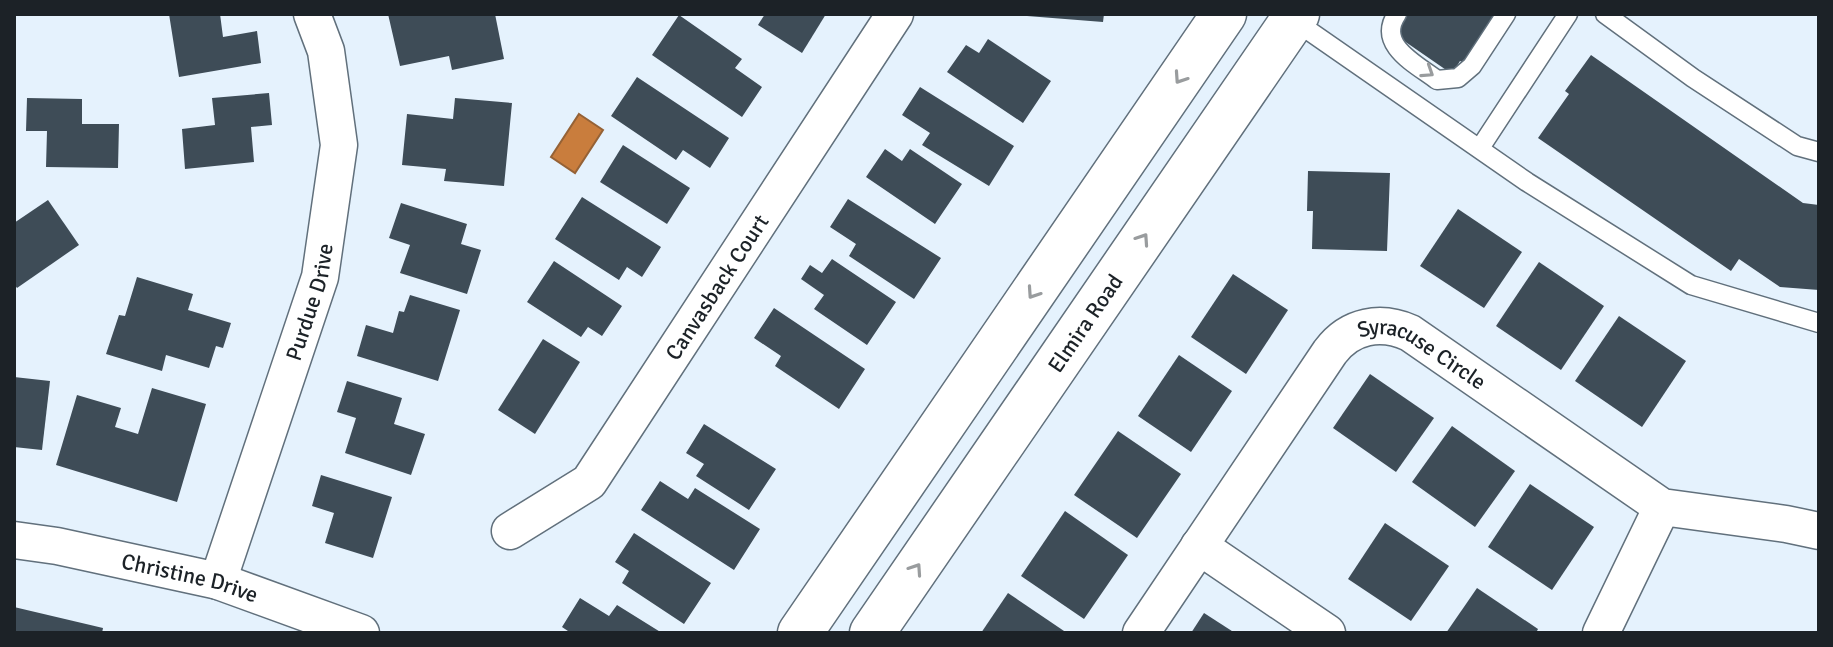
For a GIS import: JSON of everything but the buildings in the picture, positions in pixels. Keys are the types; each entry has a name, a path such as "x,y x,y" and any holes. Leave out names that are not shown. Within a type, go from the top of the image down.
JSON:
{"main road":[{"path":"800,633 1224,14"},
{"name":"Elmira Road","path":"872,633 1291,15"},
{"path":"823,633 866,535"}],"street":[{"name":"Purdue Drive","path":"218,581 320,277 339,145 326,51 312,14"},
{"name":"Canvasback Court","path":"510,531 589,482 895,14"},
{"name":"Syracuse Circle","path":"1141,633 1336,344 1354,331 1378,326 1399,328 1410,333 1662,507 1819,531"},
{"path":"1601,633 1662,507"},
{"name":"Christine Drive","path":"14,540 57,546 218,581 361,633"},
{"path":"1199,546 1327,633"}],"lane":[{"path":"1397,14 1391,23 1395,48 1437,80 1458,78 1472,66 1506,14"},
{"path":"1480,148 1568,14"},
{"path":"1605,14 1693,78 1797,146 1819,152"},
{"path":"1291,15 1527,182 1691,285 1819,323"}],"shaded area":[{"path":"579,114 603,130 575,173 551,157"}]}
